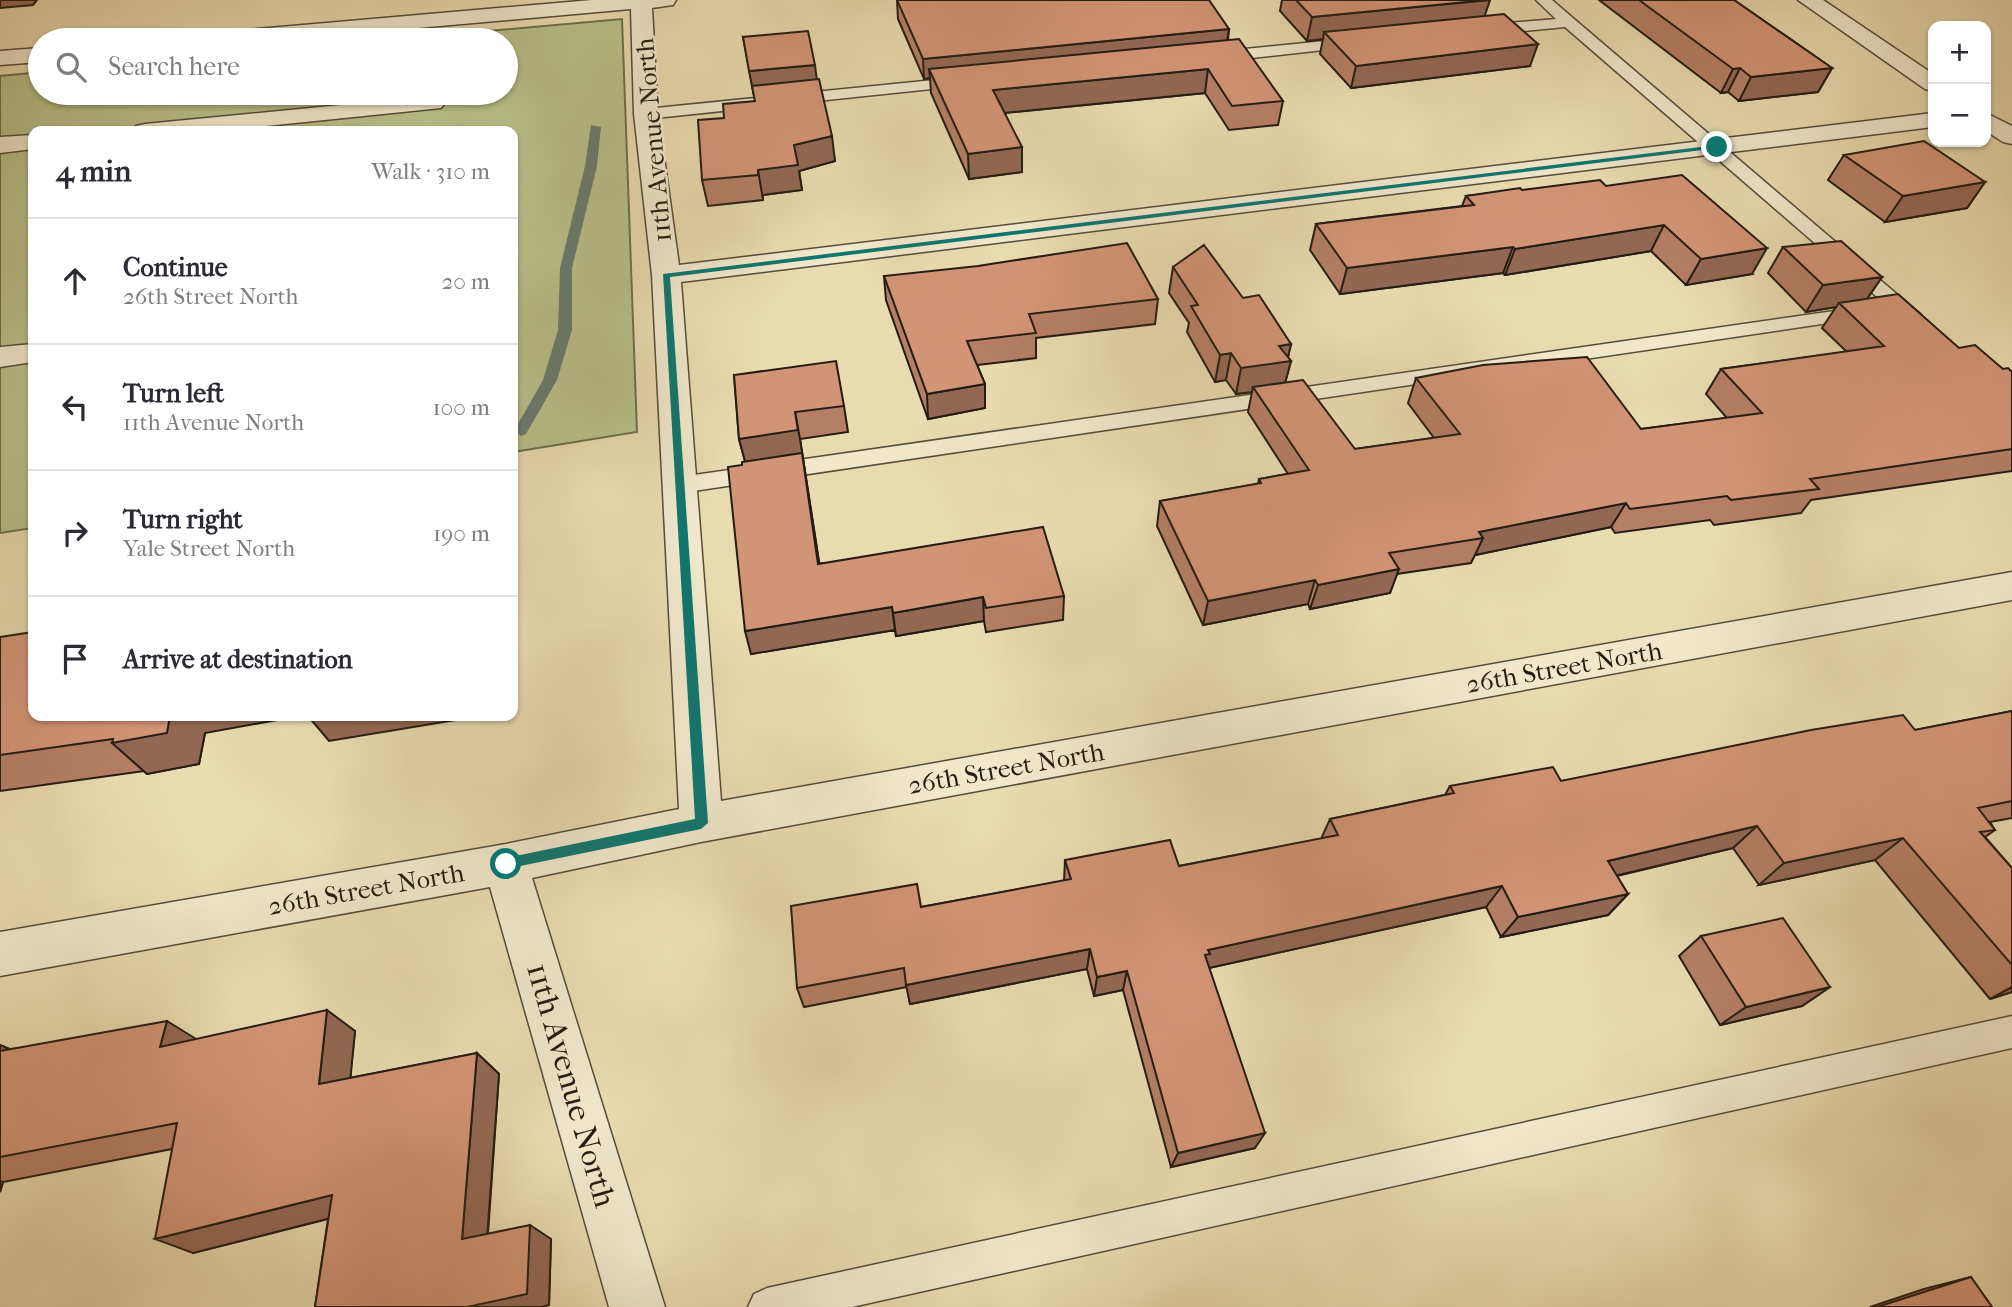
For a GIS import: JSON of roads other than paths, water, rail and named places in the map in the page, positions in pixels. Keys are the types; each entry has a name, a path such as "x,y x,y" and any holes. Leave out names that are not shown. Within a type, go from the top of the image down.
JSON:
{"street":[{"path":"1809,0 1928,81"},
{"path":"455,28 653,1"},
{"name":"11th Avenue North","path":"653,1 646,114 666,275 701,823"},
{"path":"0,58 28,56"},
{"path":"203,126 433,106"},
{"path":"666,275 1928,121"},
{"path":"1991,123 2012,137"},
{"path":"0,145 28,142"},
{"path":"0,357 28,354"},
{"name":"26th Street North","path":"0,954 506,864 701,823 2012,586"},
{"name":"11th Avenue North","path":"506,864 637,1307"}],"lane":[{"path":"1543,0 1930,332"},
{"path":"1472,31 1569,22"},
{"path":"1197,59 1376,41"},
{"path":"646,114 977,81"},
{"path":"680,485 1900,307"},
{"path":"767,1307 2012,1032"}],"waterway":[{"path":"521,431 550,380 565,330 566,268 591,166 595,127"}]}
